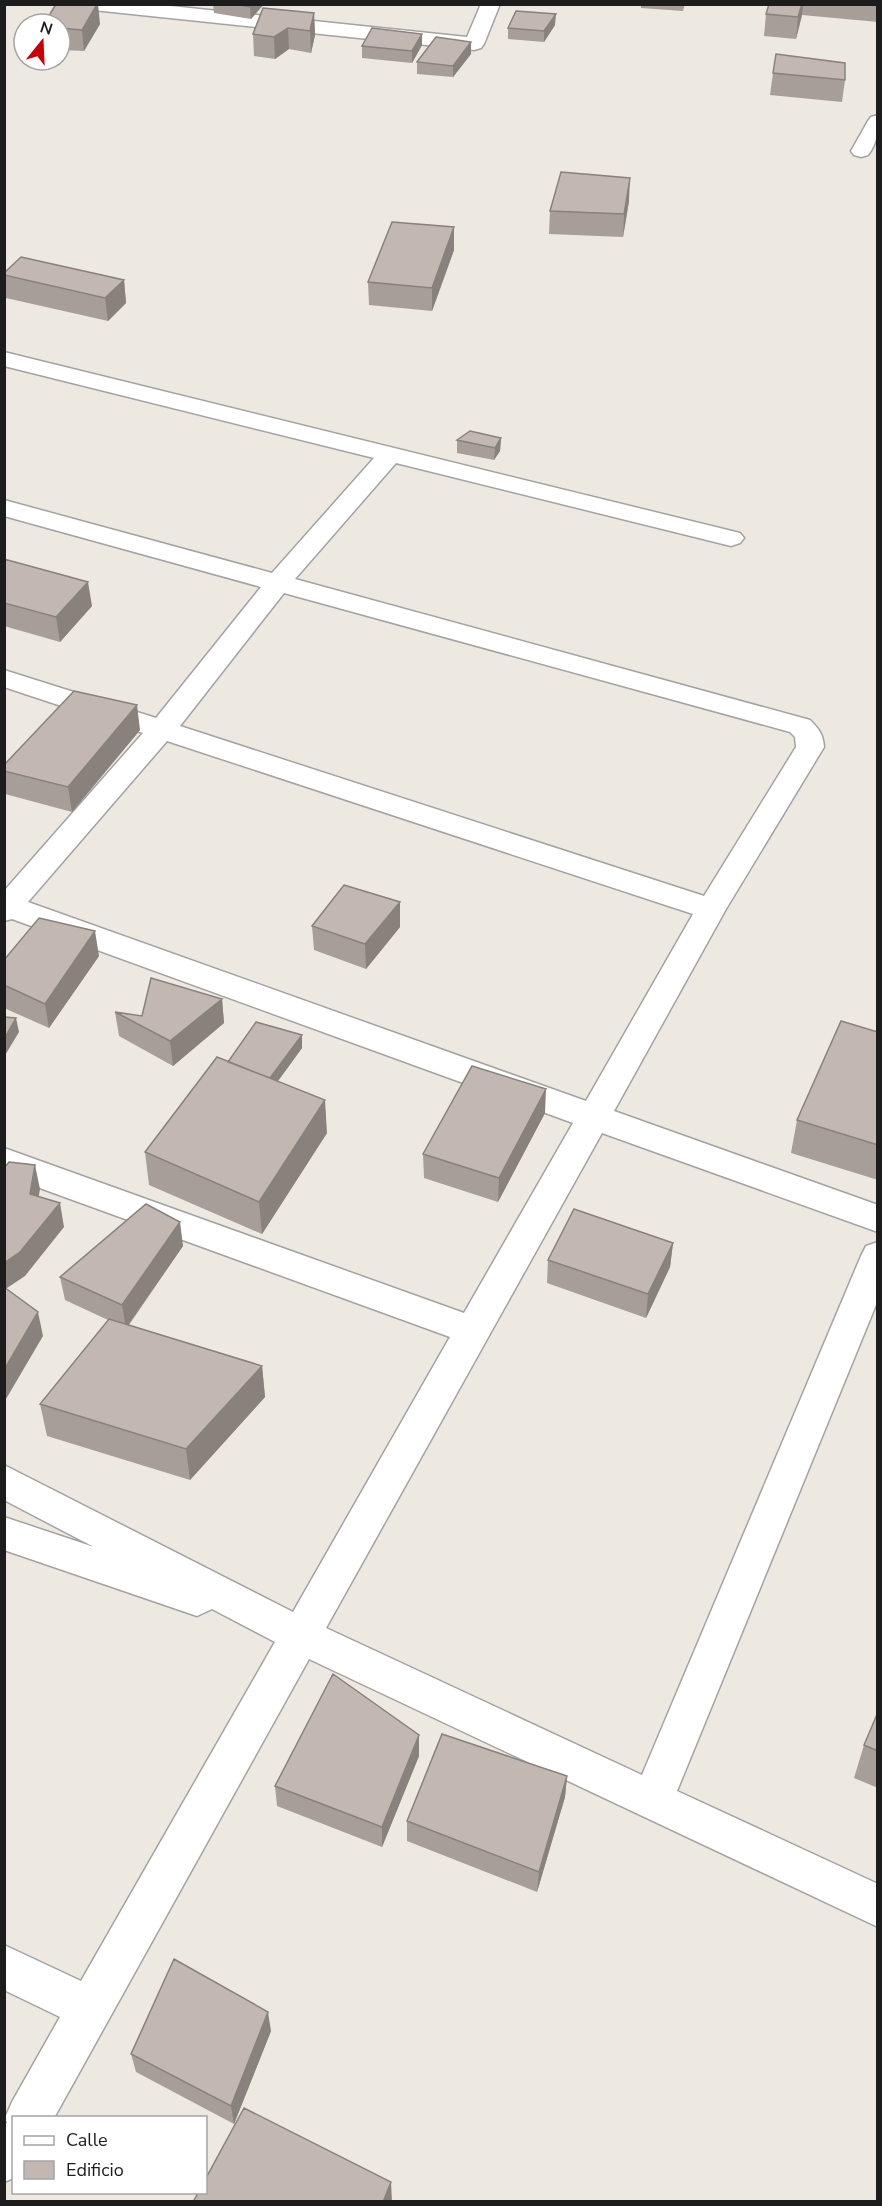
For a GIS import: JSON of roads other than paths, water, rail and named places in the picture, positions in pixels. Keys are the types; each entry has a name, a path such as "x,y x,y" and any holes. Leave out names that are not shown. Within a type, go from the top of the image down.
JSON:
{"street":[{"path":"93,4 474,44 491,4"},
{"path":"861,151 878,122"},
{"path":"4,359 731,538"},
{"path":"391,454 278,583 162,729 6,907 878,1219"},
{"path":"4,508 800,726 809,735 810,747 711,909 29,2116"},
{"path":"4,678 711,909"},
{"path":"4,1161 473,1331"},
{"path":"652,1801 878,1256"},
{"path":"4,1481 300,1635 878,1906"},
{"path":"4,1533 300,1635"},
{"path":"4,1967 89,2008"},
{"path":"4,2159 12,2146"}]}
